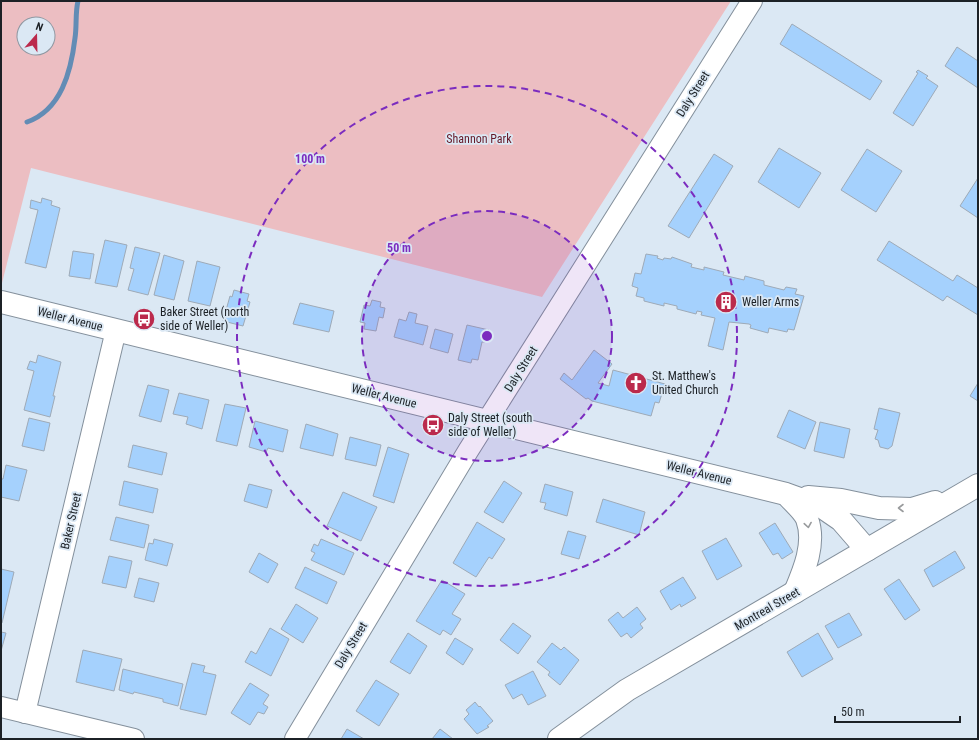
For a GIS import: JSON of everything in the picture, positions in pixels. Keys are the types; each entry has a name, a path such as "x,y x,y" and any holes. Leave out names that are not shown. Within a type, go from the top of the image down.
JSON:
{"street":[{"name":"Daly Street","path":"295,739 468,451 752,1"},
{"name":"Weller Avenue","path":"1,302 786,494 822,507 841,520 867,550"},
{"name":"Baker Street","path":"25,713 116,330"},
{"path":"786,494 841,500 879,508 912,508 972,489"},
{"name":"Montreal Street","path":"559,739 626,690 972,489"},
{"path":"786,494 807,519 810,541 805,568 795,592"},
{"path":"1,707 134,739"}],"green space":[{"name":"Shannon Park","path":"1,1 731,1 542,297 31,168 1,287"}],"building":[{"path":"792,24 882,81 870,100 780,44"},
{"path":"957,47 978,61 978,88 945,66"},
{"path":"918,70 928,76 926,78 938,86 913,126 893,113 918,73 916,72"},
{"path":"779,148 821,173 799,208 758,182"},
{"path":"867,149 902,171 876,212 841,190"},
{"path":"714,154 733,166 689,238 668,226"},
{"path":"978,178 978,218 960,206"},
{"path":"42,198 52,201 51,205 60,208 46,268 25,263 38,210 30,208 31,200 41,203"},
{"path":"105,240 127,245 117,287 95,283"},
{"path":"889,241 953,281 957,275 978,288 978,315 947,296 943,301 877,260"},
{"path":"135,247 160,253 148,295 128,290 134,269 130,268"},
{"path":"73,251 94,254 90,279 69,276"},
{"name":"Weller Arms","path":"646,254 658,256 657,258 663,260 664,258 671,259 672,257 692,264 691,267 704,270 704,267 724,272 723,275 744,280 745,276 764,281 764,285 784,290 786,287 797,289 795,294 804,296 794,330 788,329 787,332 769,328 768,333 750,328 751,325 749,324 729,322 723,350 708,346 715,318 701,315 702,312 697,311 696,314 677,309 677,306 664,303 664,306 644,301 644,298 636,296 638,288 632,286 635,273 641,274"},
{"path":"164,255 184,261 174,300 154,295"},
{"path":"197,261 220,267 210,306 188,301"},
{"path":"234,290 249,294 247,301 250,302 243,326 223,321 230,296 232,297"},
{"path":"372,300 381,302 380,307 385,308 383,318 379,317 376,331 364,329 365,323 360,322 364,305 370,306"},
{"path":"300,303 334,311 329,332 293,324"},
{"path":"409,312 417,314 415,323 428,326 423,345 394,337 399,319 406,321"},
{"path":"467,325 489,330 485,342 482,342 478,360 472,359 471,363 458,360"},
{"path":"435,329 453,334 448,353 430,348"},
{"name":"St. Matthew's United Church","path":"594,350 612,364 598,383 609,386 613,370 665,384 659,403 655,402 651,416 592,401 588,398 586,399 560,379 564,373 572,380"},
{"path":"38,355 61,362 50,417 24,410 34,371 27,369 30,361 36,363"},
{"path":"978,383 978,401 970,396"},
{"path":"148,385 169,390 161,422 139,416"},
{"path":"179,393 209,400 202,429 186,424 188,417 173,414"},
{"path":"225,404 246,408 237,446 216,441"},
{"path":"879,408 900,413 892,446 888,449 880,447 878,440 875,439 878,430 874,429"},
{"path":"789,410 816,422 805,449 777,437"},
{"path":"29,418 50,423 44,451 22,446"},
{"path":"255,421 288,430 283,452 268,448 266,452 249,447"},
{"path":"820,422 850,429 844,458 814,451"},
{"path":"306,424 338,434 333,456 300,448"},
{"path":"350,437 381,445 376,466 345,459"},
{"path":"133,445 167,453 162,475 128,467"},
{"path":"388,447 409,454 394,503 373,496"},
{"path":"6,465 27,470 19,501 1,497 1,479 3,479"},
{"path":"124,481 158,489 153,513 119,505"},
{"path":"504,481 522,493 503,523 484,512"},
{"path":"249,484 272,490 267,508 244,501"},
{"path":"545,484 573,492 567,516 544,509 546,503 540,502"},
{"path":"343,492 377,507 361,541 327,526"},
{"path":"603,499 645,512 639,535 596,522"},
{"path":"116,517 149,525 144,548 110,540"},
{"path":"477,522 505,539 492,559 489,557 476,577 453,563"},
{"path":"775,523 793,552 782,559 778,553 773,555 759,533"},
{"path":"568,531 586,536 579,559 561,554"},
{"path":"726,538 742,566 717,580 702,551"},
{"path":"154,539 173,544 167,566 145,560 149,543 153,544"},
{"path":"321,539 354,553 344,575 311,560 315,553 311,551 314,544 318,546"},
{"path":"955,551 965,568 933,587 924,570"},
{"path":"259,553 278,564 268,583 249,572"},
{"path":"109,556 132,561 126,588 102,583"},
{"path":"305,567 337,582 327,604 295,588"},
{"path":"1,569 14,572 2,623 1,623"},
{"path":"683,577 696,598 681,607 680,604 671,610 660,591"},
{"path":"139,578 159,583 154,602 134,597"},
{"path":"899,579 920,610 905,620 884,589"},
{"path":"442,580 465,594 452,614 461,619 451,635 443,630 440,635 416,621"},
{"path":"296,604 318,618 303,643 281,629"},
{"path":"637,607 646,619 640,624 643,628 631,638 627,633 621,637 608,620 618,612 623,618"},
{"path":"849,613 862,635 838,648 825,626"},
{"path":"513,623 531,636 518,654 500,640"},
{"path":"270,628 289,639 271,676 245,662 251,651 256,654"},
{"path":"1,632 6,633 1,651"},
{"path":"408,633 427,646 410,674 390,662"},
{"path":"818,633 833,659 802,677 787,652"},
{"path":"455,638 473,649 463,665 446,653"},
{"path":"552,643 561,650 564,647 579,660 560,685 548,675 550,672 537,662"},
{"path":"83,650 122,659 114,691 76,682"},
{"path":"192,663 205,666 203,672 216,675 206,715 180,709"},
{"path":"123,669 183,684 178,706 163,702 163,699 119,690"},
{"path":"533,671 546,696 528,705 522,694 513,699 505,685"},
{"path":"376,680 399,694 379,726 356,711"},
{"path":"250,683 269,695 263,704 268,707 264,714 258,712 250,725 231,713"},
{"path":"475,702 493,721 487,726 489,727 477,734 464,719 469,714 466,710"},
{"path":"347,729 364,739 341,739"},
{"path":"440,729 453,739 432,739"}],"waterway":[{"path":"27,122 39,116 48,109 62,88 71,64 76,33 78,1"}],"place":[{"name":"Weller Arms","path":"726,302"},
{"name":"Baker Street (north side of Weller)","path":"144,319"},
{"name":"St. Matthew's United Church","path":"636,383"},
{"name":"Daly Street (south side of Weller)","path":"433,425"}]}
